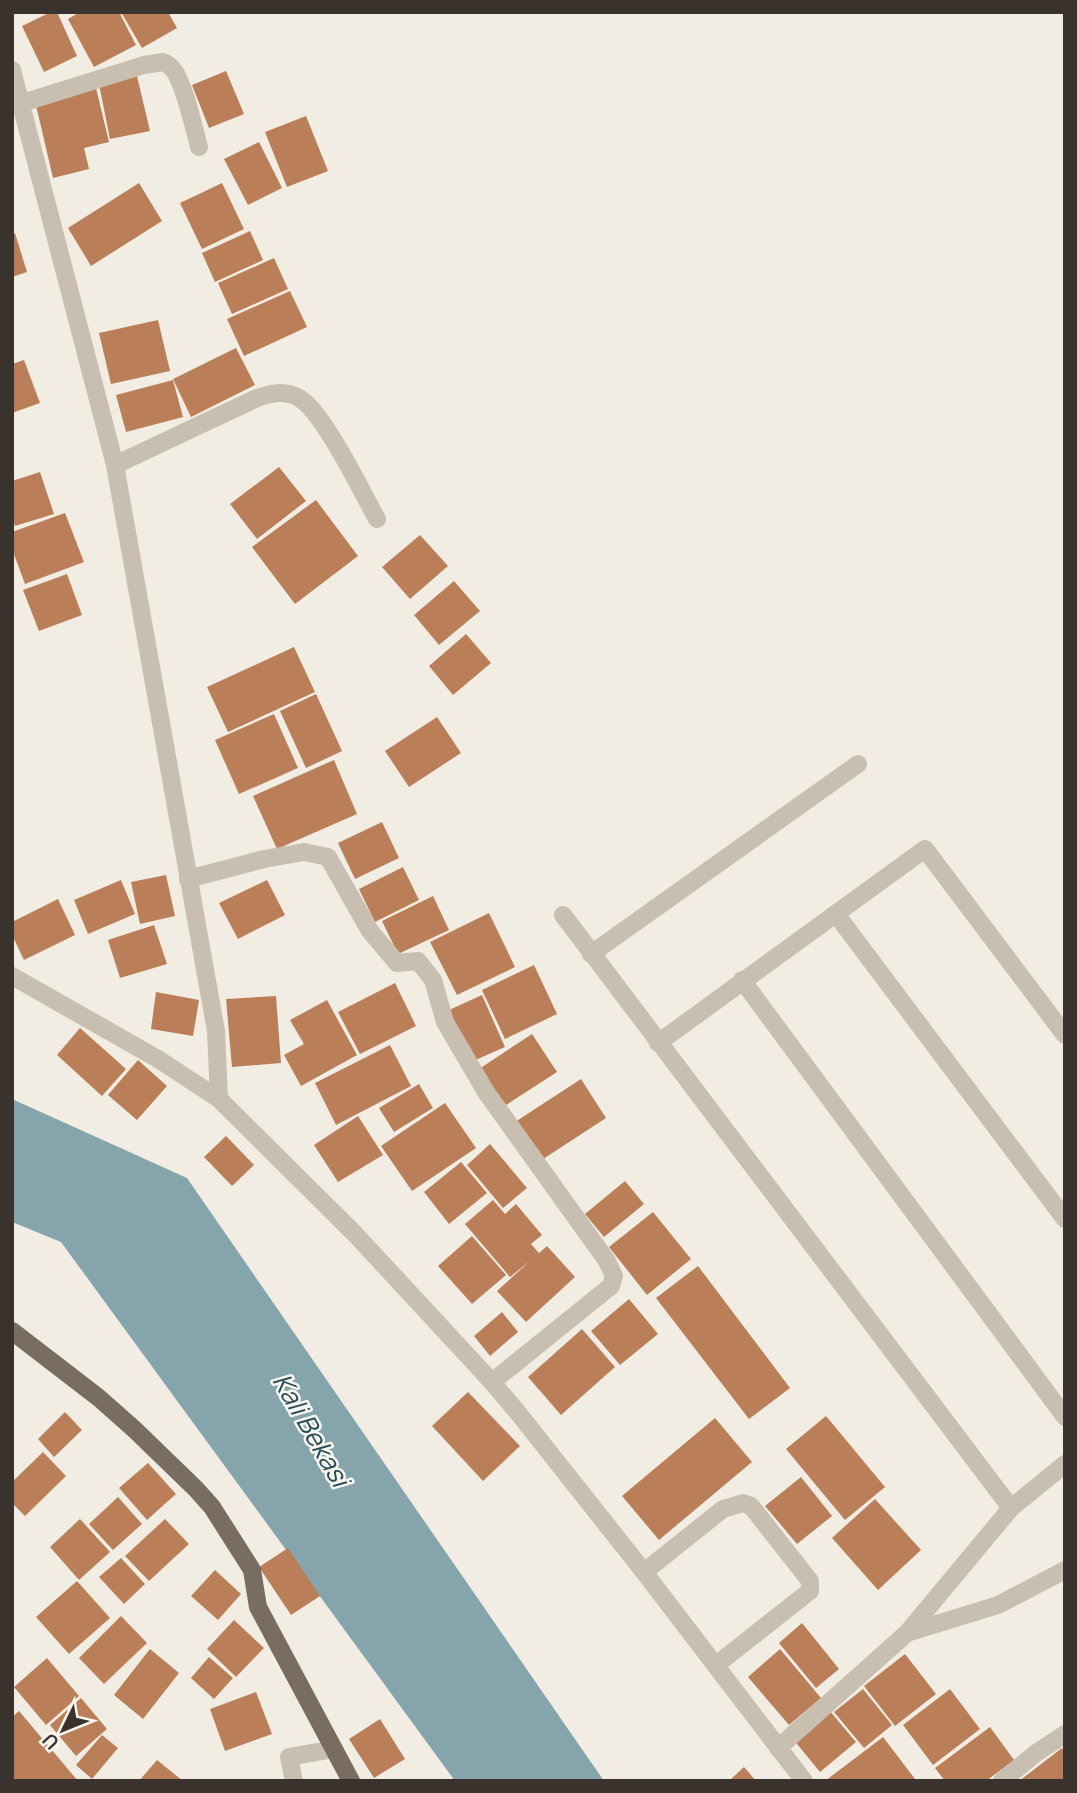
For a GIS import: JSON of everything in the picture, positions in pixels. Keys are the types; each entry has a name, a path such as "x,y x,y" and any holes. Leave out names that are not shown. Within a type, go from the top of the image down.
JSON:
{"main road":[{"path":"12,1331 99,1398 212,1507 252,1570 258,1607 351,1781"}],"street":[{"path":"22,103 144,65 163,62 172,67 176,75 199,147"},
{"path":"12,71 115,465 216,1031 219,1099"},
{"path":"115,465 257,398 273,392 283,393 297,396 310,406 339,449 377,519"},
{"path":"591,954 858,764"},
{"path":"658,1042 925,849 1065,1035"},
{"path":"188,879 264,859 304,852 328,857 370,931 397,963 418,961 433,980 445,1022 486,1092 607,1261 614,1276 611,1286 492,1382"},
{"path":"836,914 1065,1219"},
{"path":"563,915 1011,1508"},
{"path":"12,976 158,1059 219,1099 355,1234 492,1382 645,1572 804,1781"},
{"path":"742,980 1065,1417"},
{"path":"778,1748 907,1633 1011,1508 1065,1464"},
{"path":"645,1572 723,1509 743,1503 751,1506 801,1568 810,1581 810,1591 716,1665"},
{"path":"907,1633 998,1605 1065,1570"},
{"path":"1002,1781 1036,1753 1065,1734"},
{"path":"294,1781 289,1757 334,1749"}],"water":[{"name":"Kali Bekasi","path":"12,1099 187,1178 604,1781 455,1781 61,1242 12,1222"}],"building":[{"path":"51,12 57,12 77,56 44,72 22,26"},
{"path":"80,12 119,12 136,45 94,67 68,19"},
{"path":"121,12 168,12 177,28 142,48"},
{"path":"226,71 244,114 209,128 192,85"},
{"path":"137,76 150,131 110,139 99,84"},
{"path":"96,88 109,142 84,148 89,169 53,178 35,101"},
{"path":"306,116 328,171 287,187 265,132"},
{"path":"259,142 282,188 248,205 224,159"},
{"path":"139,183 162,221 91,266 68,228"},
{"path":"222,183 244,229 202,249 180,203"},
{"path":"250,231 263,260 215,282 202,253"},
{"path":"15,233 27,272 12,277 12,234"},
{"path":"274,258 288,289 232,314 218,283"},
{"path":"290,291 307,327 244,356 227,319"},
{"path":"158,320 170,371 111,384 99,333"},
{"path":"236,348 255,385 191,417 173,379"},
{"path":"24,360 40,403 12,413 12,364"},
{"path":"173,380 183,417 126,432 116,395"},
{"path":"279,467 306,501 257,539 230,504"},
{"path":"40,472 54,514 15,526 12,517 12,481"},
{"path":"316,500 358,556 295,604 252,547"},
{"path":"65,513 84,562 25,584 12,549 12,532"},
{"path":"420,535 448,566 410,599 382,567"},
{"path":"67,574 82,615 39,631 23,590"},
{"path":"454,581 480,611 439,645 414,615"},
{"path":"466,634 491,663 453,695 429,666"},
{"path":"294,647 315,692 228,732 207,687"},
{"path":"316,694 342,751 306,768 280,711"},
{"path":"274,714 298,768 239,794 215,740"},
{"path":"437,717 461,753 409,787 385,751"},
{"path":"334,760 357,814 277,849 253,796"},
{"path":"382,822 399,858 355,879 338,843"},
{"path":"403,867 419,900 375,922 359,889"},
{"path":"166,875 175,916 140,924 131,882"},
{"path":"121,880 135,914 88,934 74,900"},
{"path":"267,880 285,915 238,939 219,903"},
{"path":"433,896 449,930 398,954 382,921"},
{"path":"58,899 75,935 24,960 12,935 12,922"},
{"path":"489,913 515,967 457,995 430,942"},
{"path":"154,925 167,964 120,978 108,940"},
{"path":"534,965 557,1014 505,1039 482,990"},
{"path":"395,983 416,1026 360,1054 338,1012"},
{"path":"156,992 199,1000 193,1036 151,1029"},
{"path":"482,995 505,1047 471,1062 449,1010"},
{"path":"276,996 281,1063 232,1067 226,999"},
{"path":"327,1000 357,1055 301,1086 284,1055 304,1044 290,1020"},
{"path":"80,1028 126,1069 102,1096 57,1055"},
{"path":"532,1034 557,1072 503,1107 479,1069"},
{"path":"390,1045 411,1086 336,1125 315,1083"},
{"path":"138,1060 167,1086 137,1120 108,1095"},
{"path":"581,1079 606,1118 537,1163 512,1124"},
{"path":"419,1084 433,1108 394,1132 379,1108"},
{"path":"445,1103 476,1148 412,1191 381,1146"},
{"path":"358,1116 383,1155 338,1182 314,1145"},
{"path":"226,1136 254,1165 232,1186 204,1157"},
{"path":"490,1144 527,1188 503,1208 467,1165"},
{"path":"461,1162 487,1193 449,1224 424,1192"},
{"path":"625,1181 644,1204 604,1237 585,1214"},
{"path":"493,1200 505,1214 516,1204 542,1235 531,1244 539,1253 547,1246 575,1277 526,1322 497,1291 530,1261 510,1277 465,1224"},
{"path":"653,1212 691,1259 647,1295 609,1247"},
{"path":"472,1236 506,1275 472,1304 438,1266"},
{"path":"698,1266 790,1388 749,1419 656,1298"},
{"path":"629,1299 658,1334 620,1365 591,1331"},
{"path":"502,1312 518,1332 490,1356 474,1336"},
{"path":"582,1329 615,1367 561,1415 528,1377"},
{"path":"468,1392 520,1446 483,1481 432,1426"},
{"path":"65,1412 82,1430 54,1457 38,1439"},
{"path":"826,1416 885,1487 845,1520 786,1449"},
{"path":"715,1418 752,1462 659,1540 622,1496"},
{"path":"43,1452 66,1476 25,1516 12,1503 12,1482"},
{"path":"148,1463 176,1494 147,1520 119,1488"},
{"path":"801,1477 832,1516 797,1544 765,1506"},
{"path":"118,1497 142,1524 113,1550 89,1524"},
{"path":"875,1499 921,1550 878,1590 832,1538"},
{"path":"80,1519 110,1552 79,1580 50,1547"},
{"path":"165,1519 189,1544 149,1581 125,1556"},
{"path":"288,1548 320,1596 291,1615 259,1567"},
{"path":"121,1558 145,1584 124,1604 99,1577"},
{"path":"215,1570 241,1594 218,1620 191,1596"},
{"path":"77,1581 110,1618 69,1654 36,1617"},
{"path":"121,1616 147,1643 104,1684 79,1658"},
{"path":"234,1620 264,1648 236,1677 207,1649"},
{"path":"802,1623 839,1669 816,1688 779,1643"},
{"path":"150,1649 179,1673 143,1719 114,1695"},
{"path":"780,1649 821,1698 789,1725 748,1677"},
{"path":"905,1654 936,1694 895,1726 864,1686"},
{"path":"209,1657 233,1678 214,1699 191,1678"},
{"path":"47,1658 79,1696 46,1725 14,1687"},
{"path":"863,1689 892,1725 864,1748 834,1712"},
{"path":"950,1689 980,1729 933,1765 903,1725"},
{"path":"256,1692 272,1734 225,1751 210,1709"},
{"path":"81,1698 107,1729 76,1756 50,1725"},
{"path":"829,1710 856,1742 820,1772 793,1739"},
{"path":"19,1711 78,1781 16,1781 12,1776 12,1717"},
{"path":"380,1719 405,1759 374,1778 349,1739"},
{"path":"990,1727 1014,1760 986,1781 945,1781 935,1768"},
{"path":"102,1735 118,1748 92,1779 76,1765"},
{"path":"883,1737 915,1779 913,1781 825,1781"},
{"path":"1062,1748 1065,1752 1065,1781 1019,1781"},
{"path":"157,1760 183,1781 139,1781"},
{"path":"744,1767 756,1781 729,1781"}]}
